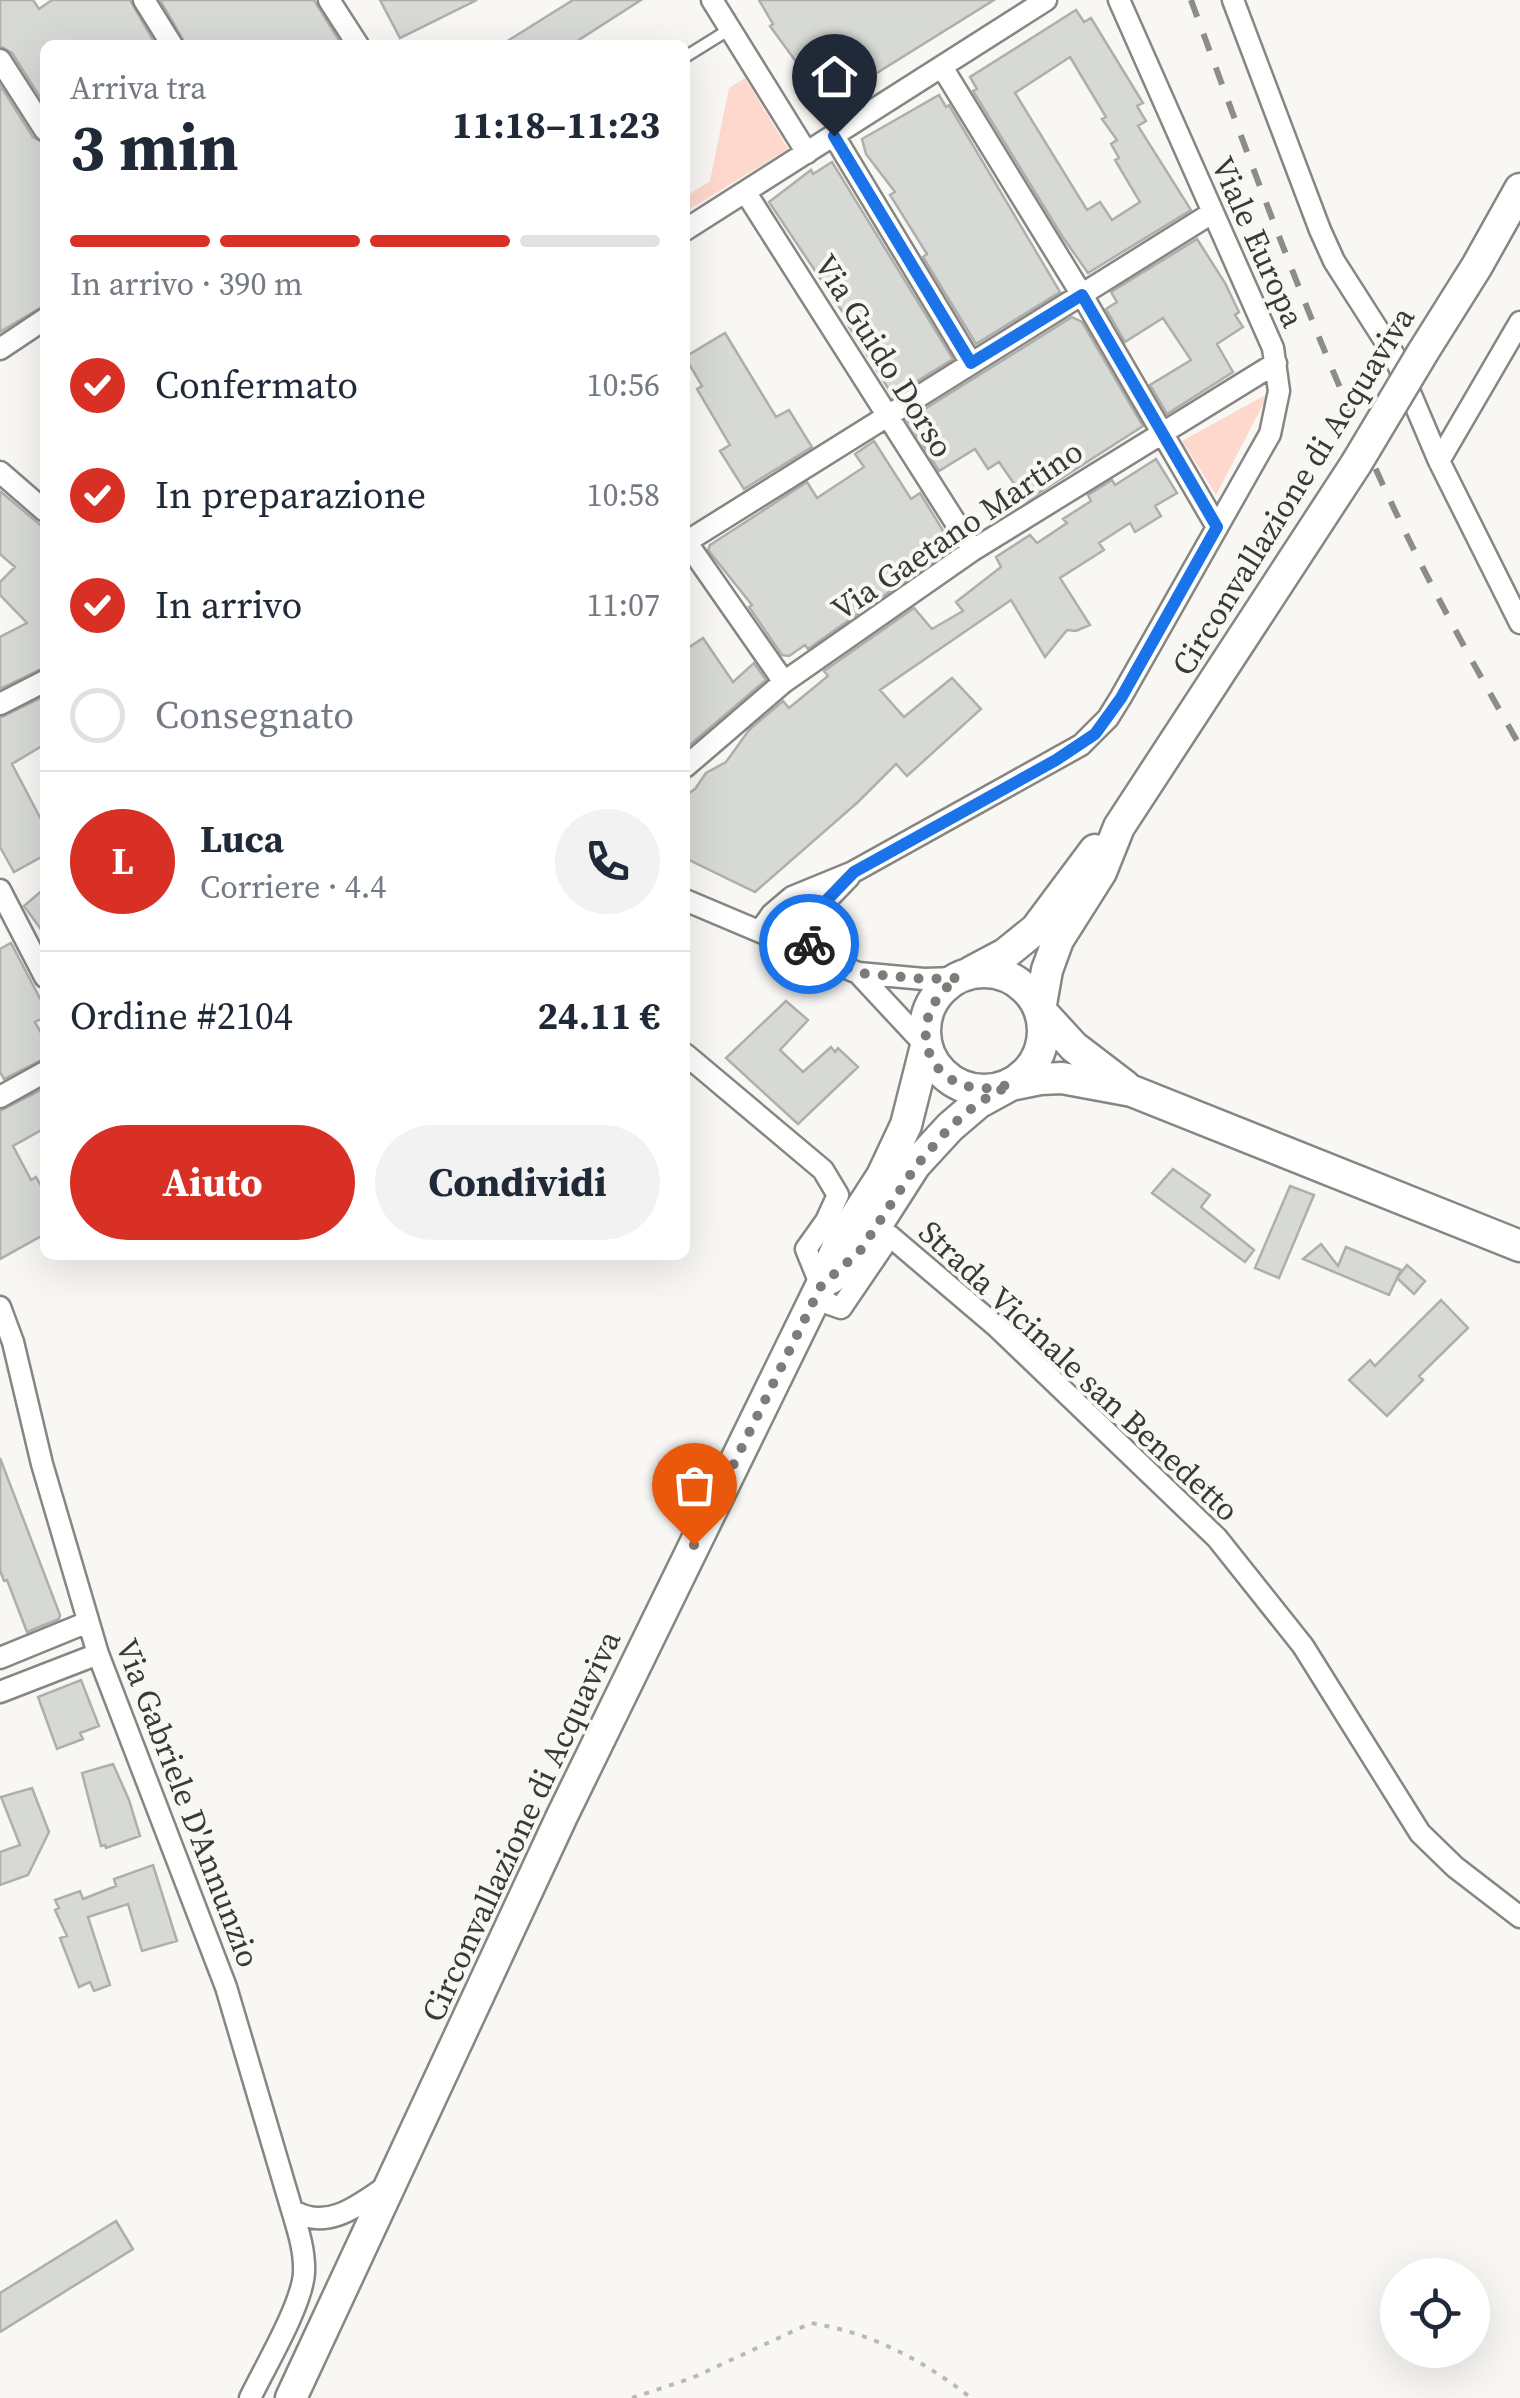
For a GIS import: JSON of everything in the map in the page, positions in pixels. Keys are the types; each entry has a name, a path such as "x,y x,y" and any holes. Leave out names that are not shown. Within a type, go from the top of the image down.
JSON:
{"main road":[{"name":"Circonvallazione di Acquaviva","path":"1119,827 1356,464 1520,189"},
{"path":"1119,827 1087,857 1036,929 1005,954 941,990 930,1006 925,1026 926,1046 944,1076 976,1090 1062,1078 1132,1090 1520,1246"},
{"path":"818,1293 860,1251 916,1166 950,1127 978,1103 1025,1074 1042,1044 1040,1010 1047,970 1058,940 1101,872 1119,827"},
{"path":"964,975 989,971 1020,983 1074,1047 1132,1090"},
{"name":"Circonvallazione di Acquaviva","path":"291,2398 562,1816 840,1241 882,1176 906,1126 926,1046"}],"street":[{"path":"144,0 169,40"},
{"path":"329,0 355,40"},
{"path":"712,0 807,153"},
{"path":"690,227 1046,0"},
{"name":"Viale Europa","path":"760,931 792,897 854,872 1056,760 1095,734 1121,698 1270,434 1279,391 1273,348 1119,0"},
{"path":"1234,0 1334,261 1394,355 1439,461 1520,622"},
{"path":"0,60 40,122"},
{"path":"942,67 1082,295 1217,527"},
{"path":"834,136 971,363"},
{"name":"Via Guido Dorso","path":"746,193 973,550"},
{"path":"690,538 1212,214"},
{"path":"0,349 40,322"},
{"path":"1439,461 1520,322"},
{"name":"Via Gaetano Martino","path":"690,764 784,682 973,550 1276,363"},
{"path":"0,472 40,507"},
{"path":"690,547 784,682"},
{"path":"0,704 40,683"},
{"name":"Viale Europa","path":"808,950 821,906 854,872"},
{"path":"0,890 40,967"},
{"path":"690,902 858,973 924,979 964,975"},
{"path":"858,973 926,1046"},
{"path":"690,1058 824,1170 834,1183 838,1195 806,1249 818,1293"},
{"path":"0,1097 40,1075"},
{"name":"Strada Vicinale san Benedetto","path":"818,1293 841,1308 890,1236 997,1327 1218,1538 1303,1646 1420,1832 1455,1868 1520,1917"},
{"name":"Via Gabriele D'Annunzio","path":"0,1307 98,1654 226,1987 301,2242 302,2285 250,2398"},
{"path":"0,1658 88,1622"},
{"path":"0,1692 98,1654"},
{"path":"292,2210 306,2218 322,2219 350,2210 394,2182"}],"lane":[{"path":"690,54 730,29"}],"path":[{"path":"632,2398 692,2378 811,2323 885,2343 926,2364 971,2398"}],"shaded area":[{"path":"745,78 788,149 690,209 690,194 710,181 729,88"},
{"path":"1269,393 1216,495 1182,441"}],"building":[{"path":"0,0 33,0 39,9 52,0 130,0 153,40 40,40 40,97 12,53 0,46"},
{"path":"160,0 314,0 339,40 183,40"},
{"path":"380,0 477,0 400,38"},
{"path":"573,0 641,0 579,40 509,40"},
{"path":"759,0 994,0 827,104 770,26 773,24"},
{"path":"1076,10 1084,22 1091,18 1143,103 1137,106 1146,121 1138,126 1191,210 1088,273 973,91 977,89 970,77","holes":["1070,57 1106,117 1102,119 1117,140 1111,144 1119,158 1115,160 1140,202 1112,220 1100,202 1087,210 1015,93"]},
{"path":"0,85 33,137 40,141 40,308 0,332"},
{"path":"939,95 946,107 949,105 1060,292 976,344 923,257 927,254 890,195 895,192 866,154 862,139"},
{"path":"832,162 953,359 893,396 848,320 769,202 811,170 813,174"},
{"path":"1197,239 1225,283 1243,327 1217,344 1233,372 1167,414 1150,385 1191,360 1163,318 1125,342 1106,309 1117,302 1111,292"},
{"path":"1072,317 1082,322 1143,426 1026,501 999,462 988,469 975,449 939,471 907,420"},
{"path":"725,333 776,417 789,410 812,447 744,489 720,451 730,445 697,389 702,386 690,366 690,354"},
{"path":"874,441 911,499 920,493 953,547 808,649 805,645 789,656 782,655 749,607 752,605 708,550 710,545 807,482 817,498 864,467 855,454"},
{"path":"1156,459 1177,493 1155,506 1161,516 1135,532 1130,523 1099,543 1104,550 1060,578 1090,625 1067,630 1045,657 1011,600 880,690 904,717 952,678 981,709 907,776 896,764 755,892 690,860 690,792 706,773 726,762 749,730 783,701 789,708 828,676 824,671 914,608 932,629 963,611 956,602 1001,567 996,557 1030,535 1037,543 1091,501 1088,495 1112,480 1115,485"},
{"path":"0,491 40,525 40,669 0,689 0,637 27,623 0,595 0,582 15,567 0,554"},
{"path":"703,638 733,682 754,663 766,680 690,745 690,647"},
{"path":"40,698 40,747 12,764 40,817 40,858 14,872 0,847 0,718"},
{"path":"40,892 40,928 24,906"},
{"path":"11,943 40,998 40,1020 35,1022 40,1031 40,1061 4,1079 0,1072 0,949"},
{"path":"786,1001 808,1020 780,1050 803,1072 831,1047 835,1052 838,1048 858,1067 798,1124 726,1058"},
{"path":"40,1091 40,1131 13,1146 31,1180 36,1177 40,1184 40,1237 0,1259 0,1111"},
{"path":"1173,1169 1210,1195 1201,1207 1254,1250 1245,1262 1152,1193"},
{"path":"1290,1186 1314,1195 1279,1278 1255,1268"},
{"path":"1321,1244 1338,1266 1346,1247 1401,1270 1389,1295 1303,1259"},
{"path":"1407,1265 1425,1281 1414,1294 1397,1278"},
{"path":"1441,1300 1468,1328 1419,1376 1423,1380 1387,1416 1349,1380 1370,1360 1375,1366"},
{"path":"0,1458 60,1615 59,1619 27,1632 0,1570"},
{"path":"81,1680 99,1726 80,1733 83,1739 57,1749 38,1697"},
{"path":"113,1764 140,1836 106,1848 101,1846 82,1773"},
{"path":"32,1788 49,1832 28,1875 0,1885 0,1852 20,1845 1,1797"},
{"path":"153,1865 177,1941 142,1951 128,1904 88,1917 110,1985 94,1991 90,1982 79,1987 60,1938 67,1936 55,1910 59,1908 55,1900 80,1891 83,1899 116,1886 114,1879"},
{"path":"116,2221 133,2249 0,2332 0,2293"}],"railway":[{"path":"1191,0 1288,261 1369,454 1412,546 1520,746"}],"way so far":[{"path":"694,1545 821,1286 860,1251 916,1166 950,1127 978,1103 1011,1084 994,1090 960,1086 944,1076 934,1062 926,1046 930,1006 941,990 958,978 858,973 808,950 809,944"}],"route":[{"path":"809,944 821,906 854,872 1056,760 1095,734 1121,698 1217,527 1082,295 971,363 834,136"}]}
